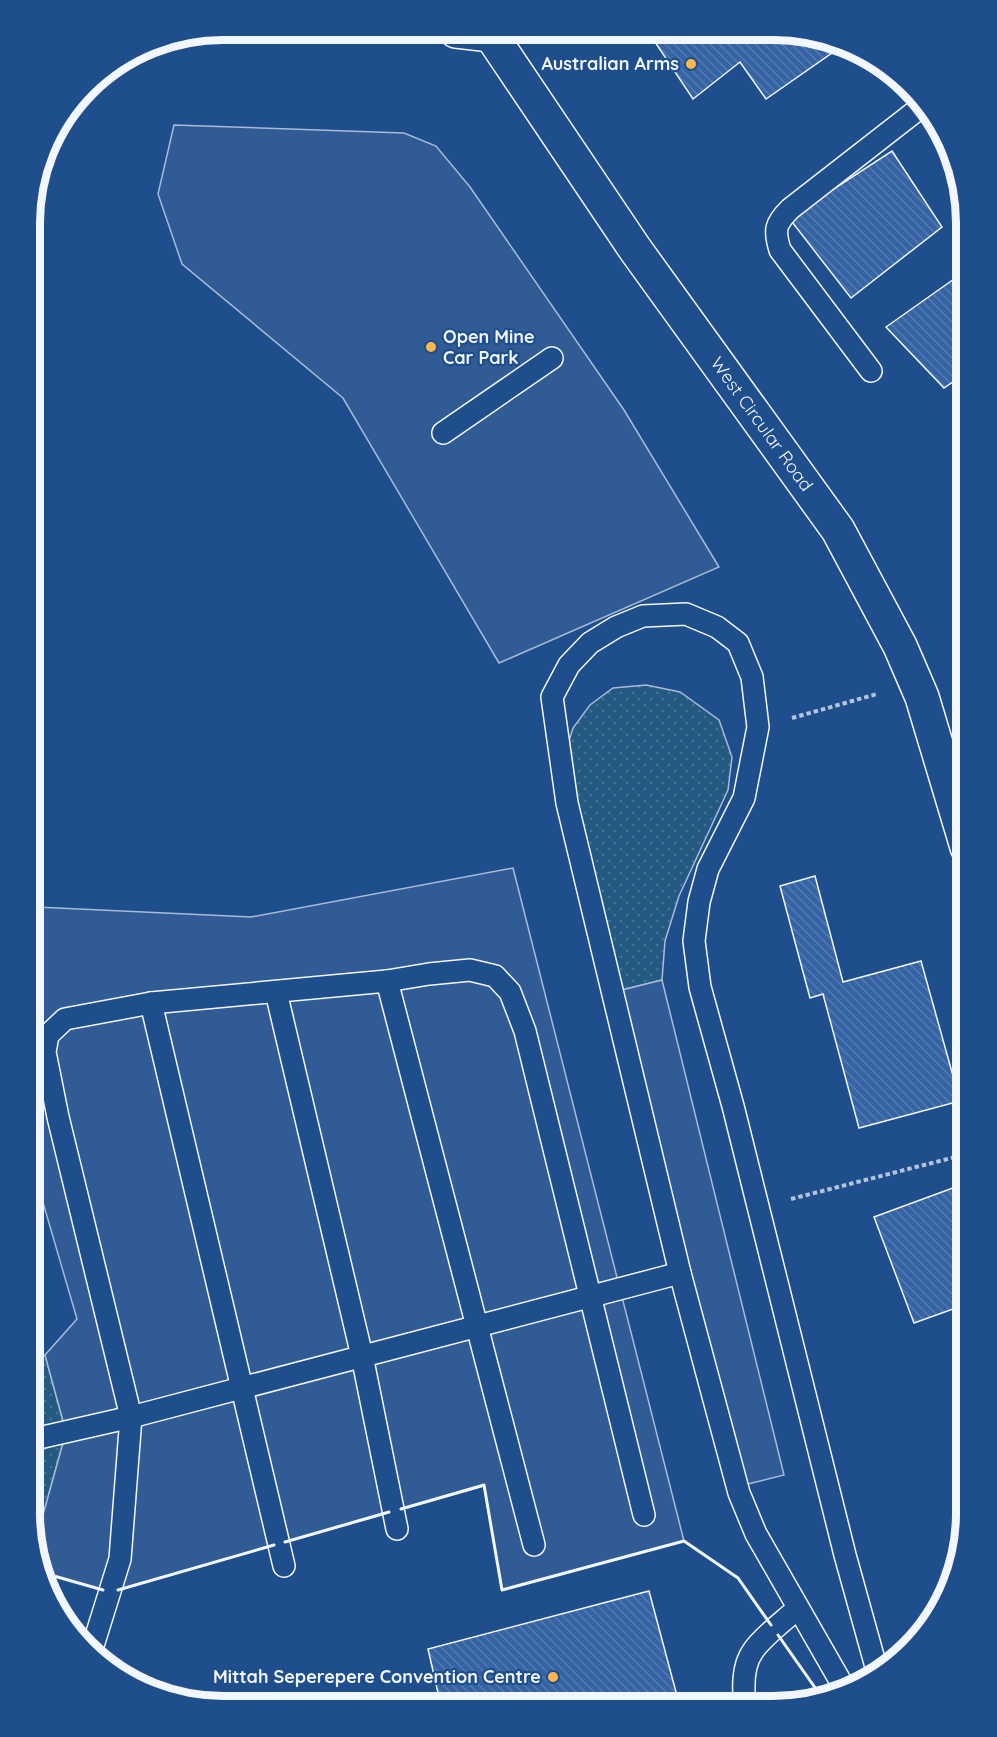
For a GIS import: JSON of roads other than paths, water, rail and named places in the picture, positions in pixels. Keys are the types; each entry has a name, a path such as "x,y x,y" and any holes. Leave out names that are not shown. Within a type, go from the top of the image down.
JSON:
{"street":[{"name":"West Circular Road","path":"498,40 635,249 838,530 900,646 922,697 956,810"}],"lane":[{"path":"871,371 780,250 776,235 778,221 790,209 917,111"},
{"path":"442,434 552,358"},
{"path":"841,1683 756,1534 739,1493 680,1272 567,803 552,697 569,665 590,643 616,627 643,616 686,614 717,627 738,643 752,677 758,727 744,798 708,869 699,902 694,941 700,987 733,1106 845,1555 876,1665"},
{"path":"94,1643 120,1559 131,1417 58,1116 45,1052 48,1035 65,1019 151,1003 387,981 429,974 470,970 495,976 510,992 525,1030 644,1515"},
{"path":"387,981 534,1545"},
{"path":"276,992 362,1356 397,1529"},
{"path":"151,1003 284,1566"},
{"path":"40,1438 131,1417 680,1272"},
{"path":"744,1696 747,1664 752,1651 798,1608"}],"place":[{"name":"Australian Arms","path":"691,64"},
{"name":"Open Mine Car Park","path":"431,347"},
{"name":"Mittah Seperepere Convention Centre","path":"553,1677"}]}
